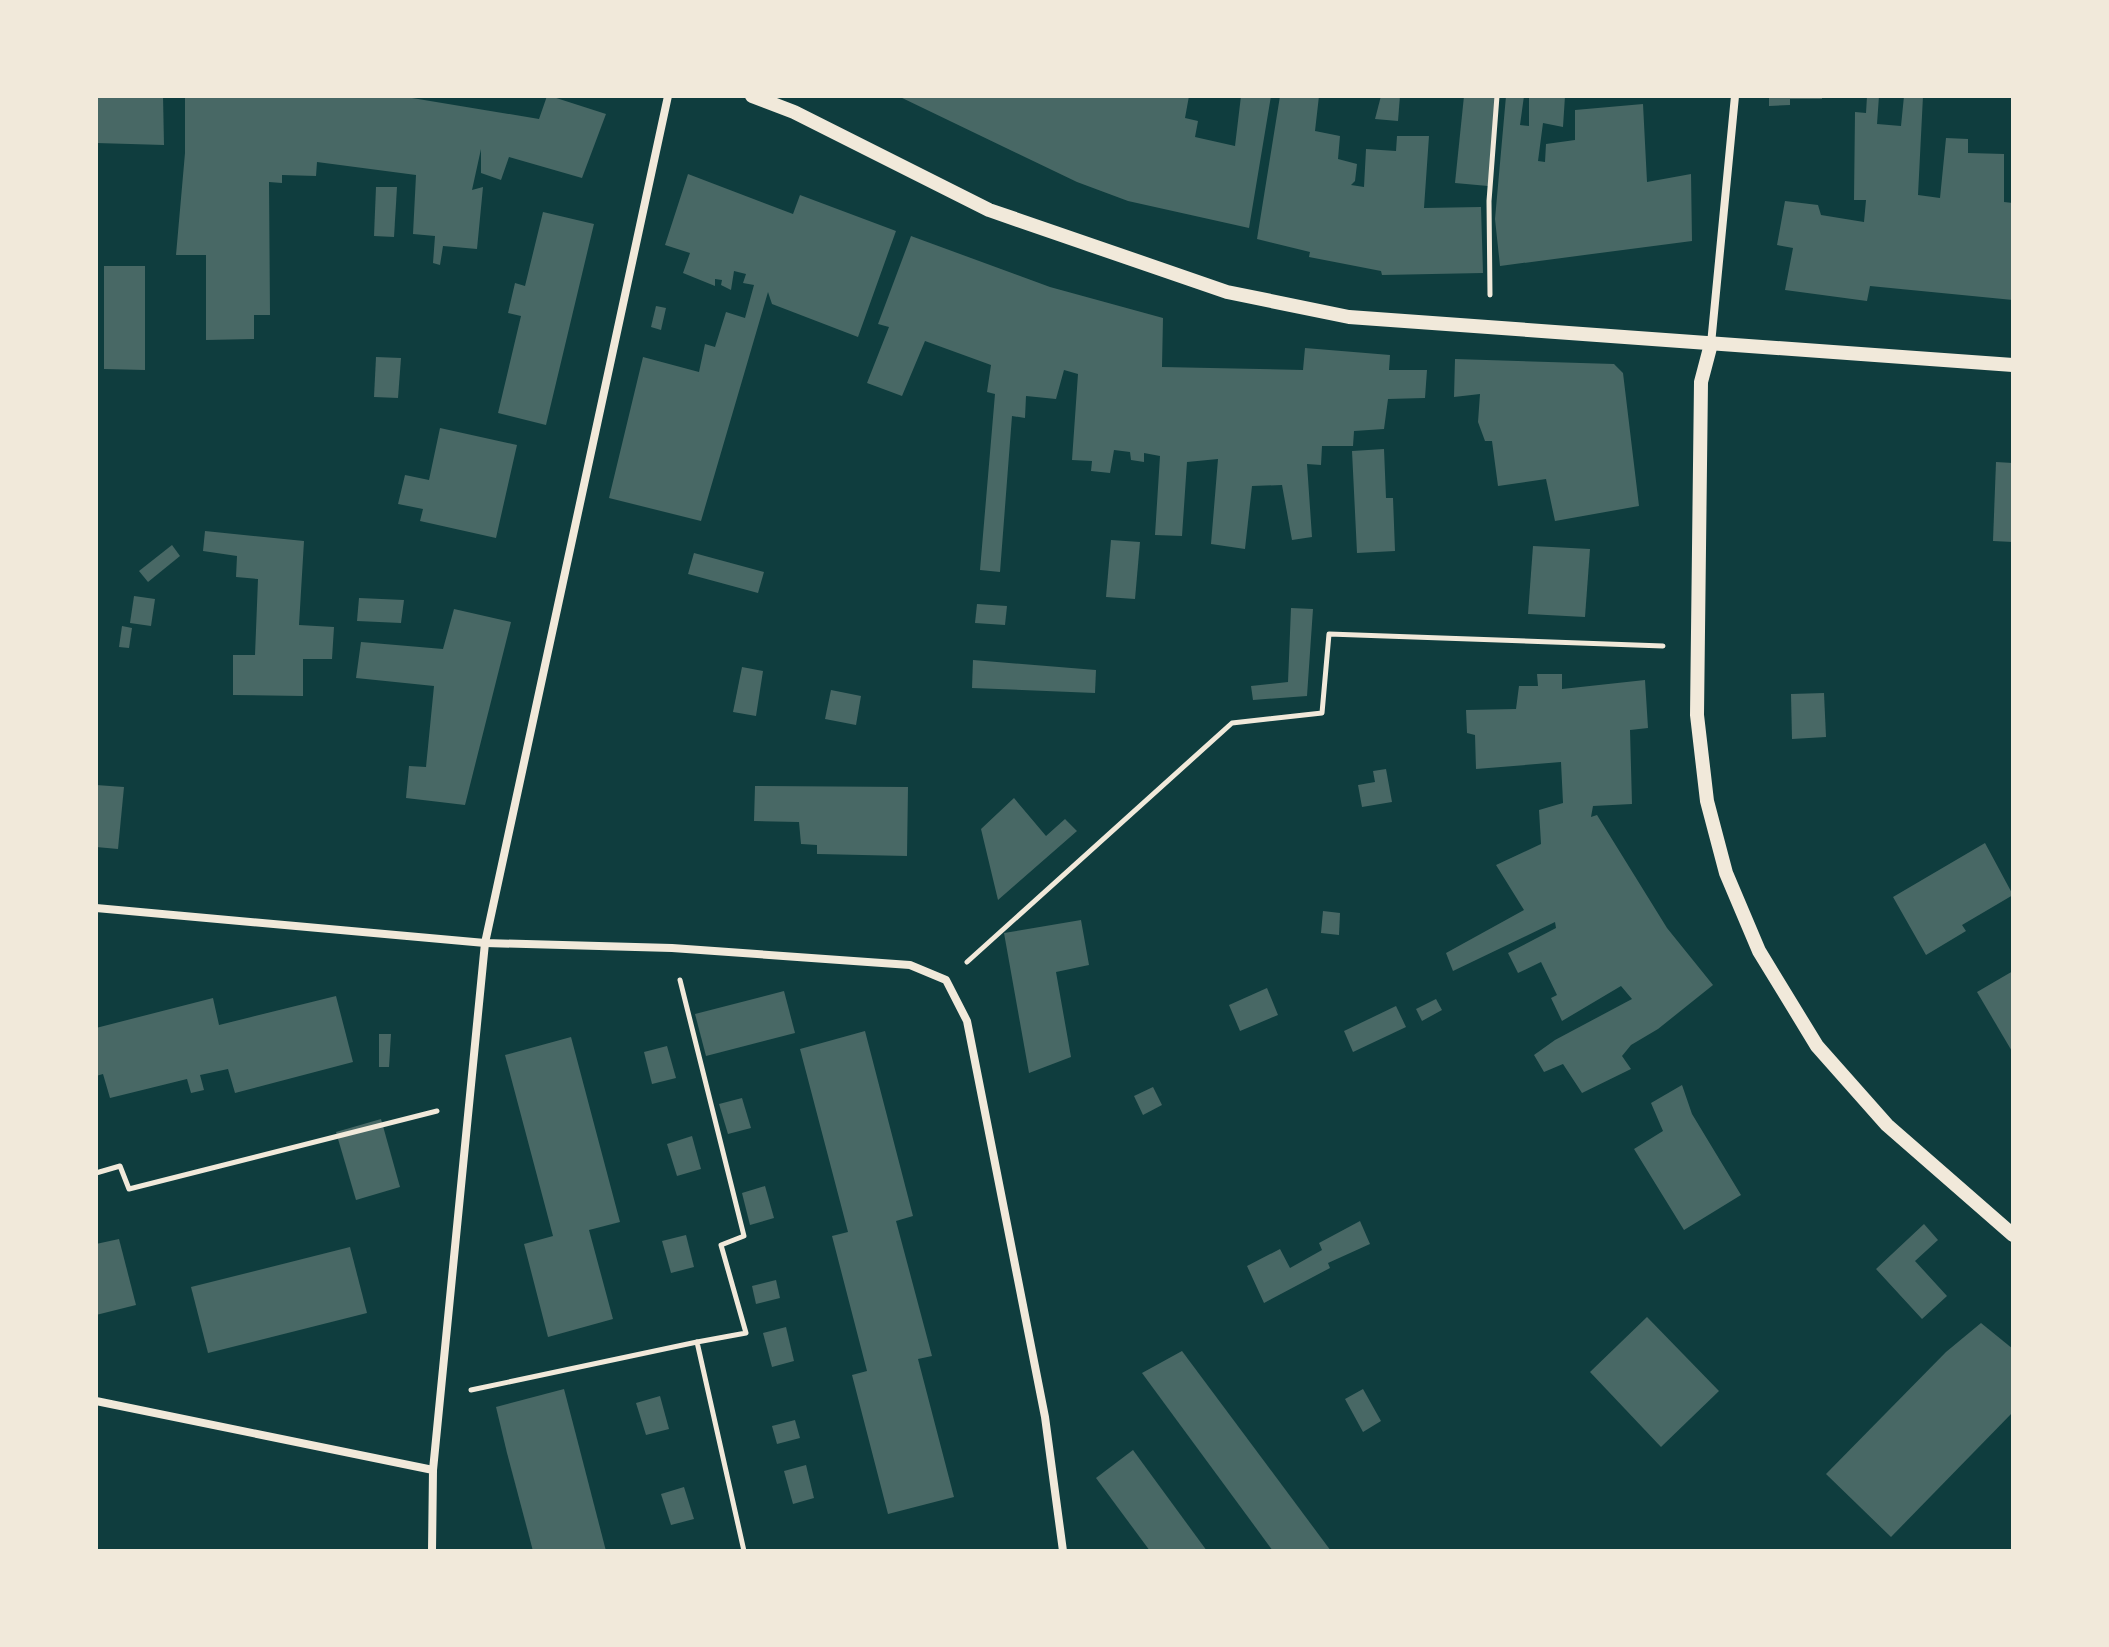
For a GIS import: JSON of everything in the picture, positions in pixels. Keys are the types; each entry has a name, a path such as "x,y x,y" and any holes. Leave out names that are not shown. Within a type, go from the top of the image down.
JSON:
{"street":[{"path":"432,1551 433,1470 485,943 668,96"},
{"path":"752,96 794,112 989,210 1227,292 1349,317 2013,365"},
{"path":"1735,96 1711,344 1701,382 1696,647 1697,715 1707,801 1726,873 1759,951 1800,1021 1843,1078 1903,1140 2013,1235"},
{"path":"96,908 485,943 672,948 910,965 946,980 967,1021 1045,1417 1063,1551"},
{"path":"96,1401 433,1470"}],"path":[{"path":"1490,328 1489,201 1497,96"},
{"path":"946,980 1232,723 1322,713 1329,634 1696,647"},
{"path":"440,1397 746,1333 721,1245 744,1236 672,948"},
{"path":"96,1173 120,1166 129,1189 469,1103"},
{"path":"697,1342 744,1551"}],"building":[{"path":"96,96 163,96 164,145 96,143"},
{"path":"185,96 400,96 539,119 547,96 550,96 606,114 582,178 509,157 501,180 481,173 481,149 472,190 483,187 477,249 443,246 440,265 433,263 435,236 413,234 416,175 317,162 316,176 282,175 282,183 269,182 270,315 254,315 254,339 206,340 206,255 176,255 185,153"},
{"path":"898,96 1189,96 1185,118 1198,121 1195,137 1235,146 1241,96 1271,96 1249,228 1128,201 1077,182"},
{"path":"1280,96 1319,96 1315,131 1340,136 1338,159 1357,164 1355,181 1351,185 1364,187 1366,149 1396,151 1397,136 1429,136 1424,208 1481,207 1483,273 1382,275 1381,271 1309,257 1310,252 1257,239"},
{"path":"1381,96 1400,96 1398,121 1375,119"},
{"path":"1464,96 1497,96 1488,186 1455,183"},
{"path":"1506,96 1524,96 1520,125 1529,126 1529,96 1565,96 1563,127 1543,123 1538,161 1545,162 1546,144 1575,140 1575,110 1643,104 1647,182 1691,174 1692,241 1500,266 1495,219"},
{"path":"1769,96 1822,96 1822,99 1790,99 1790,105 1769,106"},
{"path":"1867,96 1879,96 1877,124 1901,126 1904,96 1923,96 1918,195 1940,198 1946,138 1968,139 1968,153 2004,154 2004,202 2013,203 2013,300 1870,286 1867,301 1785,290 1793,248 1777,245 1785,201 1818,205 1821,215 1864,222 1866,200 1854,200 1855,112 1866,113"},
{"path":"688,174 793,214 800,195 896,231 858,337 772,304 768,292 701,521 609,498 643,357 699,372 705,344 715,347 726,312 745,318 754,285 743,283 746,274 734,271 731,290 721,285 722,280 715,279 715,286 683,273 690,253 665,245"},
{"path":"376,187 397,187 394,237 374,236"},
{"path":"543,212 594,224 546,425 498,413 521,316 508,313 515,283 525,286"},
{"path":"911,236 1050,287 1163,318 1162,367 1303,370 1305,348 1390,355 1389,370 1427,370 1425,398 1388,399 1384,429 1354,431 1353,446 1322,446 1321,465 1307,464 1312,537 1292,540 1282,485 1252,486 1245,549 1211,544 1218,459 1187,462 1182,536 1155,535 1160,456 1144,453 1144,462 1131,460 1130,452 1114,450 1110,473 1091,471 1092,461 1072,460 1078,374 1064,370 1056,399 1026,396 1025,418 1012,416 1000,572 980,570 995,394 987,392 991,365 925,341 902,396 867,383 889,327 878,324"},
{"path":"104,266 145,266 145,370 104,369"},
{"path":"656,306 666,308 661,330 651,327"},
{"path":"376,357 401,358 398,398 374,397"},
{"path":"1455,359 1614,364 1623,373 1639,506 1555,521 1546,479 1498,486 1492,441 1485,441 1478,422 1480,394 1454,397"},
{"path":"440,428 517,445 496,538 420,521 423,509 398,504 405,475 429,480"},
{"path":"1384,449 1386,498 1393,498 1395,551 1357,553 1352,451"},
{"path":"1996,462 2013,463 2013,542 1993,541"},
{"path":"205,531 304,541 299,625 334,627 332,659 303,659 303,696 233,695 233,655 255,655 258,579 236,577 237,556 203,551"},
{"path":"1111,540 1140,542 1135,599 1106,597"},
{"path":"172,545 180,556 148,582 139,571"},
{"path":"1533,546 1590,549 1585,617 1528,614"},
{"path":"694,553 764,572 758,593 688,574"},
{"path":"134,596 155,599 151,626 130,623"},
{"path":"359,598 404,600 401,623 357,621"},
{"path":"977,604 1007,606 1005,625 975,623"},
{"path":"1291,608 1313,609 1307,696 1253,700 1251,686 1288,682"},
{"path":"454,609 511,622 465,805 406,798 409,766 426,767 434,686 356,678 361,642 443,649"},
{"path":"122,626 132,628 129,648 119,647"},
{"path":"973,660 1096,670 1095,693 972,688"},
{"path":"742,667 763,671 756,716 733,712"},
{"path":"1537,674 1562,674 1562,689 1645,680 1648,728 1630,730 1632,804 1593,806 1591,817 1597,815 1667,928 1713,985 1658,1029 1631,1045 1622,1056 1631,1069 1582,1093 1563,1064 1544,1072 1534,1055 1555,1040 1632,999 1621,986 1562,1021 1551,998 1557,995 1541,962 1518,973 1508,953 1556,928 1555,922 1453,971 1446,953 1524,910 1496,865 1541,844 1539,810 1563,803 1561,762 1476,769 1475,735 1467,733 1466,710 1516,709 1519,686 1538,686"},
{"path":"831,690 861,696 856,725 825,719"},
{"path":"1824,693 1826,737 1792,739 1791,694"},
{"path":"1386,769 1392,802 1362,807 1358,785 1375,782 1373,771"},
{"path":"96,785 124,787 118,849 96,847"},
{"path":"755,786 908,787 907,856 817,854 817,845 801,844 799,822 754,821"},
{"path":"1014,798 1046,836 1065,819 1077,831 998,900 981,829"},
{"path":"1985,843 2013,895 1962,925 1966,931 1926,955 1893,897"},
{"path":"1323,911 1340,913 1339,935 1321,933"},
{"path":"1081,920 1089,965 1056,972 1071,1057 1029,1073 1004,933"},
{"path":"2013,971 2013,1053 1977,992"},
{"path":"1267,988 1278,1015 1240,1031 1229,1005"},
{"path":"784,991 795,1033 706,1056 695,1014"},
{"path":"336,996 353,1062 235,1093 228,1069 200,1075 204,1090 191,1093 187,1079 110,1098 103,1074 96,1076 96,1028 213,998 219,1025"},
{"path":"1436,999 1442,1010 1422,1021 1416,1009"},
{"path":"1396,1006 1406,1027 1353,1052 1344,1031"},
{"path":"865,1031 913,1216 896,1221 932,1356 918,1359 954,1497 888,1514 852,1375 867,1371 832,1236 848,1232 800,1049"},
{"path":"379,1034 391,1034 389,1067 379,1067"},
{"path":"571,1037 620,1222 589,1230 613,1319 548,1337 524,1244 553,1236 505,1055"},
{"path":"667,1046 676,1078 652,1084 644,1052"},
{"path":"1682,1085 1692,1114 1741,1195 1684,1230 1634,1149 1663,1131 1651,1103"},
{"path":"1153,1087 1162,1105 1143,1115 1134,1096"},
{"path":"742,1098 751,1128 728,1134 719,1104"},
{"path":"381,1119 400,1187 356,1200 336,1132"},
{"path":"692,1136 701,1169 677,1176 667,1144"},
{"path":"765,1186 774,1218 750,1225 742,1193"},
{"path":"1360,1221 1370,1244 1328,1263 1330,1268 1264,1303 1247,1266 1280,1249 1290,1268 1322,1250 1319,1243"},
{"path":"1924,1224 1938,1240 1915,1261 1947,1296 1922,1319 1876,1269"},
{"path":"686,1235 694,1267 671,1273 662,1241"},
{"path":"119,1239 136,1305 96,1315 96,1244"},
{"path":"350,1247 367,1313 208,1353 191,1287"},
{"path":"776,1280 780,1298 756,1304 752,1286"},
{"path":"1647,1317 1719,1391 1661,1447 1590,1372"},
{"path":"1981,1323 2013,1349 2013,1412 1891,1537 1826,1474 1946,1352"},
{"path":"786,1327 794,1361 772,1367 763,1333"},
{"path":"1182,1351 1331,1551 1273,1551 1142,1373"},
{"path":"564,1389 606,1551 533,1551 507,1453 496,1407"},
{"path":"1363,1389 1381,1421 1363,1432 1345,1399"},
{"path":"660,1396 669,1429 646,1435 636,1403"},
{"path":"795,1420 800,1438 777,1444 772,1426"},
{"path":"1133,1450 1207,1551 1150,1551 1096,1478"},
{"path":"806,1465 814,1498 793,1504 784,1471"},
{"path":"684,1487 694,1519 671,1525 661,1494"}]}
